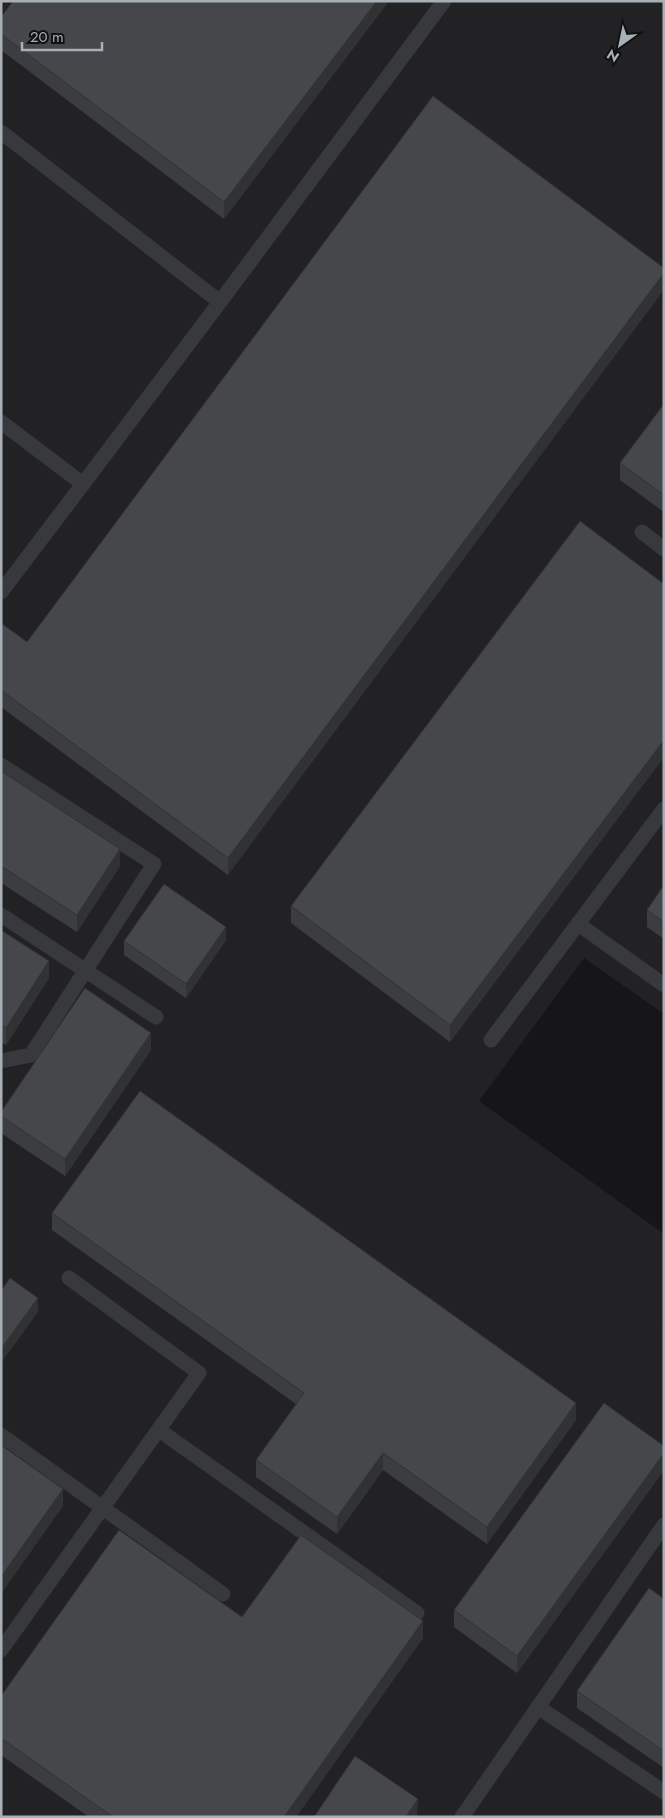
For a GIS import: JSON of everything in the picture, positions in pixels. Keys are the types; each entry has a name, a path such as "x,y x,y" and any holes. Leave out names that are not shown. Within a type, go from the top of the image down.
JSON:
{"lane":[{"path":"1,592 444,1"},
{"path":"1,132 220,302"},
{"path":"1,422 83,484"},
{"path":"642,532 664,549"},
{"path":"1,765 154,864 31,1055 1,1061"},
{"path":"491,1040 664,809"},
{"path":"1,916 156,1017"},
{"path":"578,924 664,985"},
{"path":"1,1650 199,1373 69,1278"},
{"path":"159,1430 417,1612"},
{"path":"1,1435 224,1594"},
{"path":"462,1817 664,1525"},
{"path":"538,1707 664,1792"}],"shaded area":[{"path":"1,1 664,1 664,1014 584,958 479,1101 664,1234 664,1322 662,1324 664,1325 664,1817 1,1817"}],"building":[{"path":"13,1 377,1 224,202 1,34 1,17"},
{"path":"433,96 664,268 664,273 228,858 1,690 1,623 27,642"},
{"path":"664,404 664,495 620,463"},
{"path":"580,521 664,584 664,740 450,1025 291,906"},
{"path":"1,771 120,849 77,915 1,866"},
{"path":"164,884 226,927 186,984 124,941"},
{"path":"664,885 664,922 647,910"},
{"path":"1,930 49,961 6,1028 1,1025"},
{"path":"85,988 151,1033 65,1159 1,1116 1,1112"},
{"path":"140,1091 576,1403 487,1527 383,1453 337,1517 256,1460 304,1393 52,1213"},
{"path":"10,1278 38,1298 1,1349 1,1291"},
{"path":"604,1403 664,1446 664,1453 517,1656 454,1610"},
{"path":"1,1445 63,1489 1,1577"},
{"path":"119,1530 242,1617 301,1535 423,1621 284,1817 113,1817 1,1738 1,1696"},
{"path":"649,1588 664,1599 664,1751 577,1691"},
{"path":"355,1756 418,1799 406,1817 314,1817"}]}
